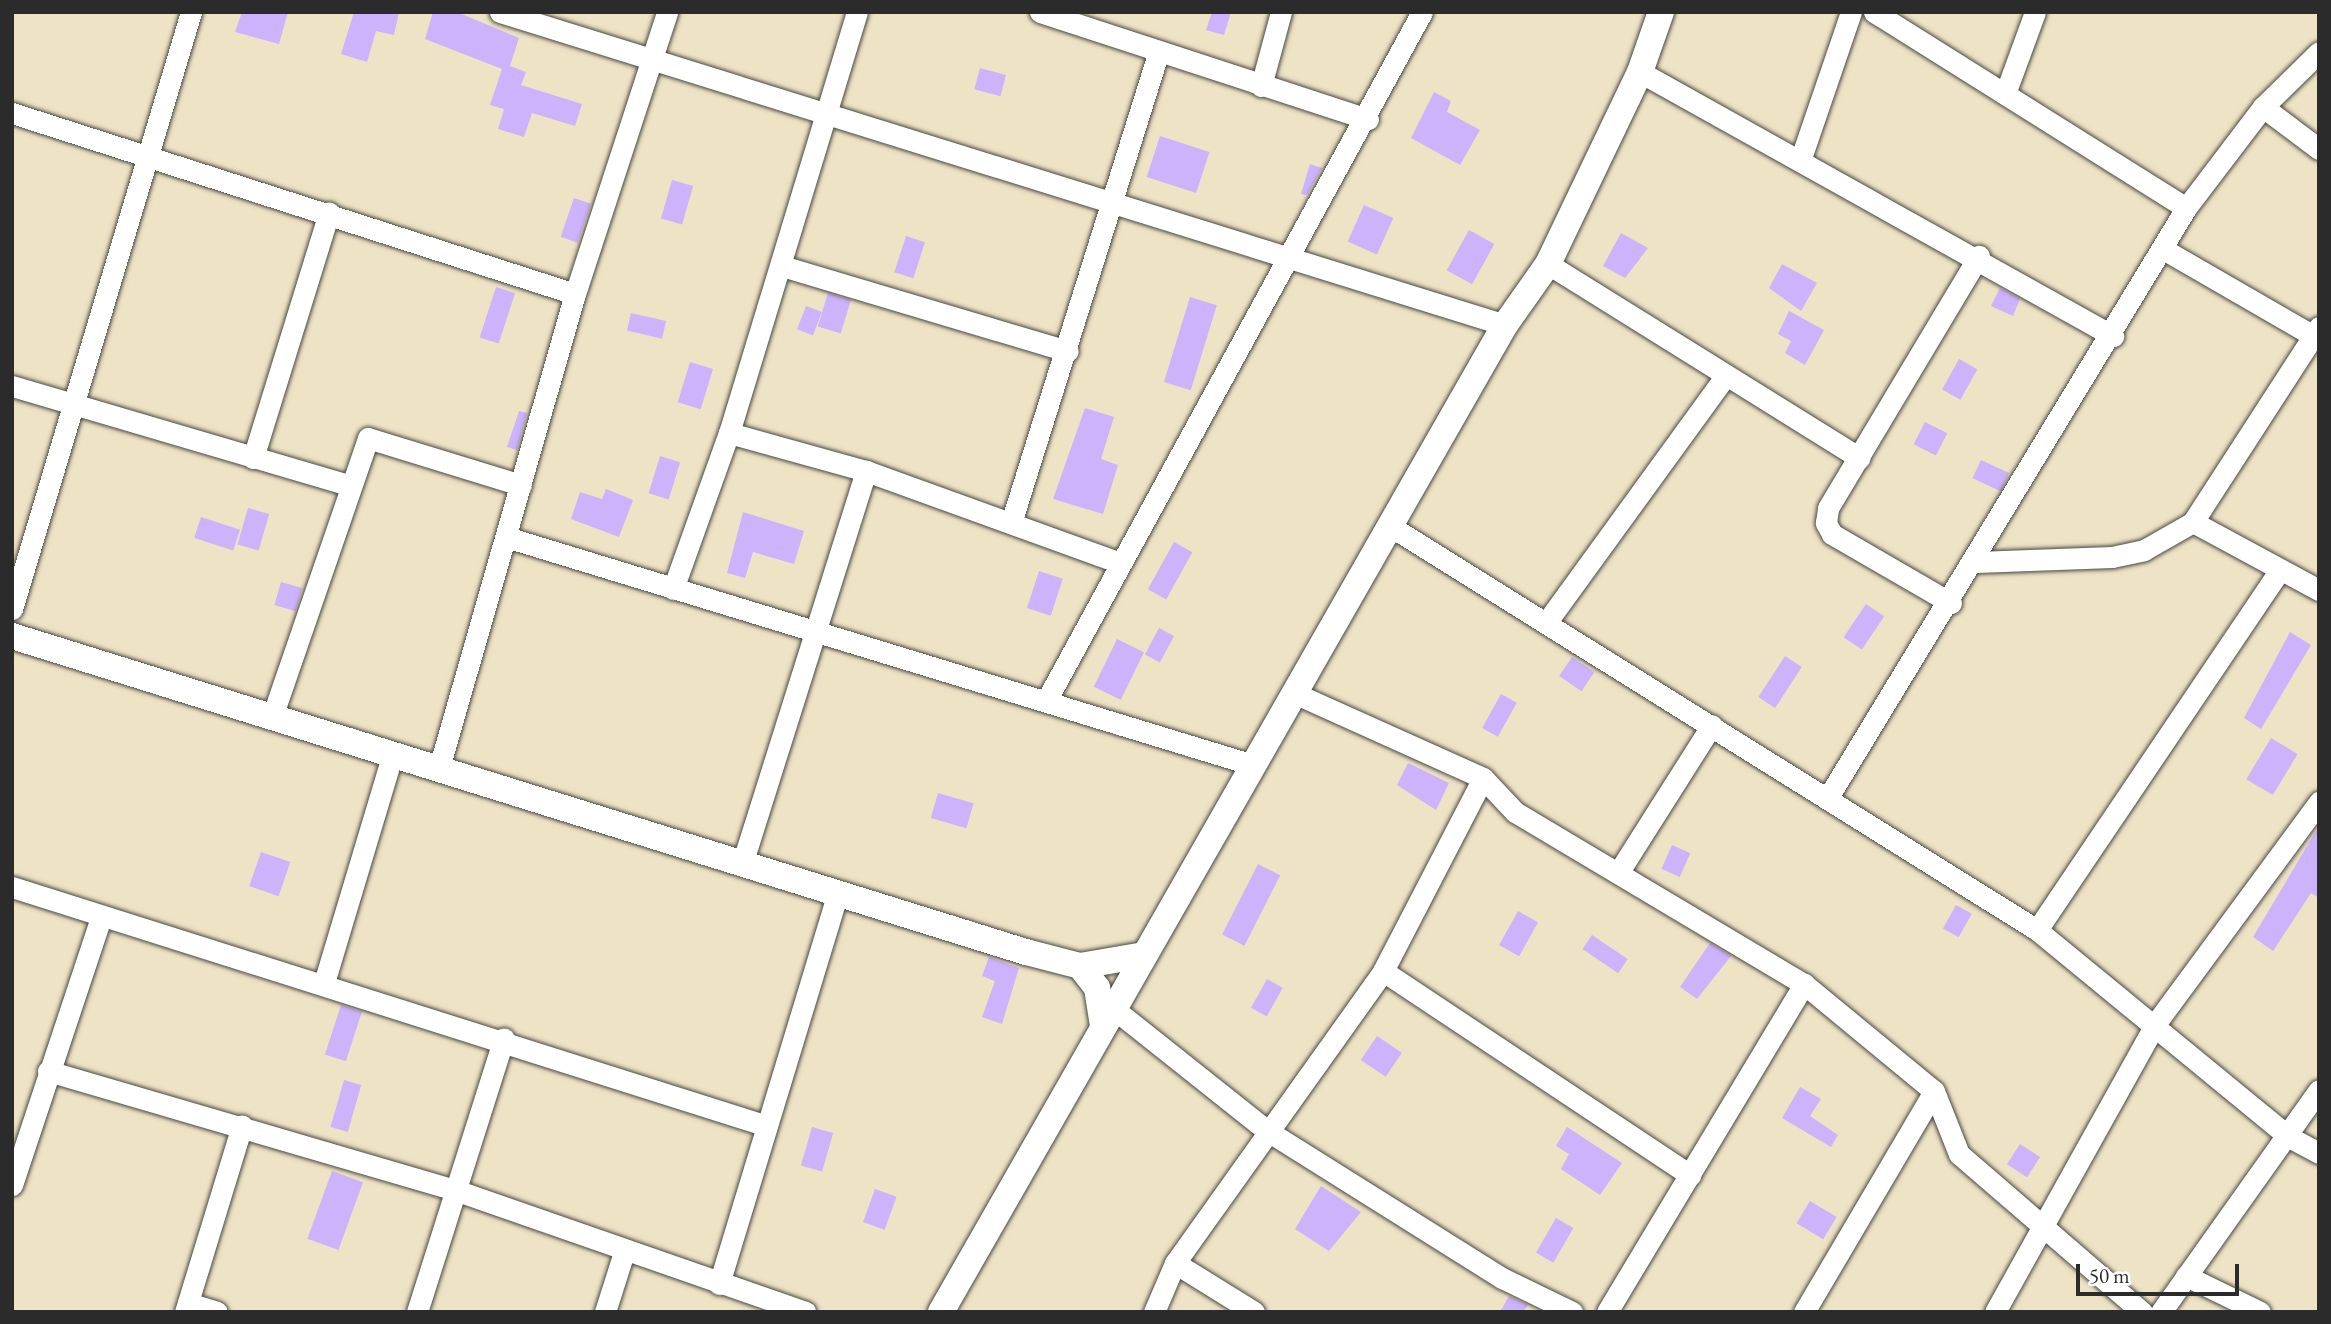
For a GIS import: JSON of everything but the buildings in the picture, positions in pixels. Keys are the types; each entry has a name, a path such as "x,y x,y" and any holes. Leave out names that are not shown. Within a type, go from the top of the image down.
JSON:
{"street":[{"path":"12,609 71,404 191,12"},
{"path":"500,12 826,117 1293,255 1505,325"},
{"path":"439,768 575,294 667,12"},
{"path":"673,589 729,433 782,266 857,12"},
{"path":"1040,12 1368,120"},
{"path":"1261,86 1280,12"},
{"path":"1045,701 1118,562 1368,120 1422,12"},
{"path":"941,1312 1505,325 1548,264 1640,72 1661,12"},
{"path":"1801,158 1851,12"},
{"path":"1874,12 2186,208"},
{"path":"2005,94 2035,12"},
{"path":"1827,799 1976,562 2186,208 2263,107 2319,51"},
{"path":"1011,523 1068,351 1159,52"},
{"path":"1640,72 1979,256 2113,335"},
{"path":"2263,107 2319,149"},
{"path":"12,113 330,212 575,294"},
{"path":"253,458 330,212"},
{"path":"1976,562 2112,557 2144,551 2193,522 2317,334 2163,249"},
{"path":"1951,603 1832,534 1828,508 1979,256"},
{"path":"1548,264 1860,458"},
{"path":"782,266 1068,351"},
{"path":"1546,623 1726,375"},
{"path":"12,386 348,485"},
{"path":"729,433 866,471 1118,562"},
{"path":"272,717 348,485 368,438 521,485"},
{"path":"743,861 866,471"},
{"path":"2193,522 2279,571 2319,590"},
{"path":"1390,526 2036,930 2156,1023 2289,1136 2319,1153"},
{"path":"506,537 1253,765"},
{"path":"2036,930 2279,571"},
{"path":"12,636 1080,966 1144,955"},
{"path":"1294,693 1483,778 1515,812 1804,984 1934,1091 1959,1154 2048,1227 2142,1312"},
{"path":"1618,873 1712,725"},
{"path":"324,983 393,753"},
{"path":"1154,1312 1175,1263 1266,1130 1383,971 1483,778"},
{"path":"1995,1312 2048,1227 2156,1023 2319,802"},
{"path":"12,887 101,917 504,1038 764,1125"},
{"path":"719,1284 764,1125 838,892"},
{"path":"12,1185 16,1159 101,917"},
{"path":"1080,966 1097,988 1108,1018 1266,1130 1502,1278 1572,1312"},
{"path":"1383,971 1690,1175"},
{"path":"1607,1312 1804,984"},
{"path":"417,1312 504,1038"},
{"path":"48,1071 455,1190 624,1252 805,1312"},
{"path":"2161,1312 2289,1136 2319,1090"},
{"path":"1804,1312 1934,1091"},
{"path":"217,1312 186,1307 242,1126"},
{"path":"606,1312 624,1252"},
{"path":"1175,1263 1254,1312"},
{"path":"2186,1276 2260,1312"}]}
